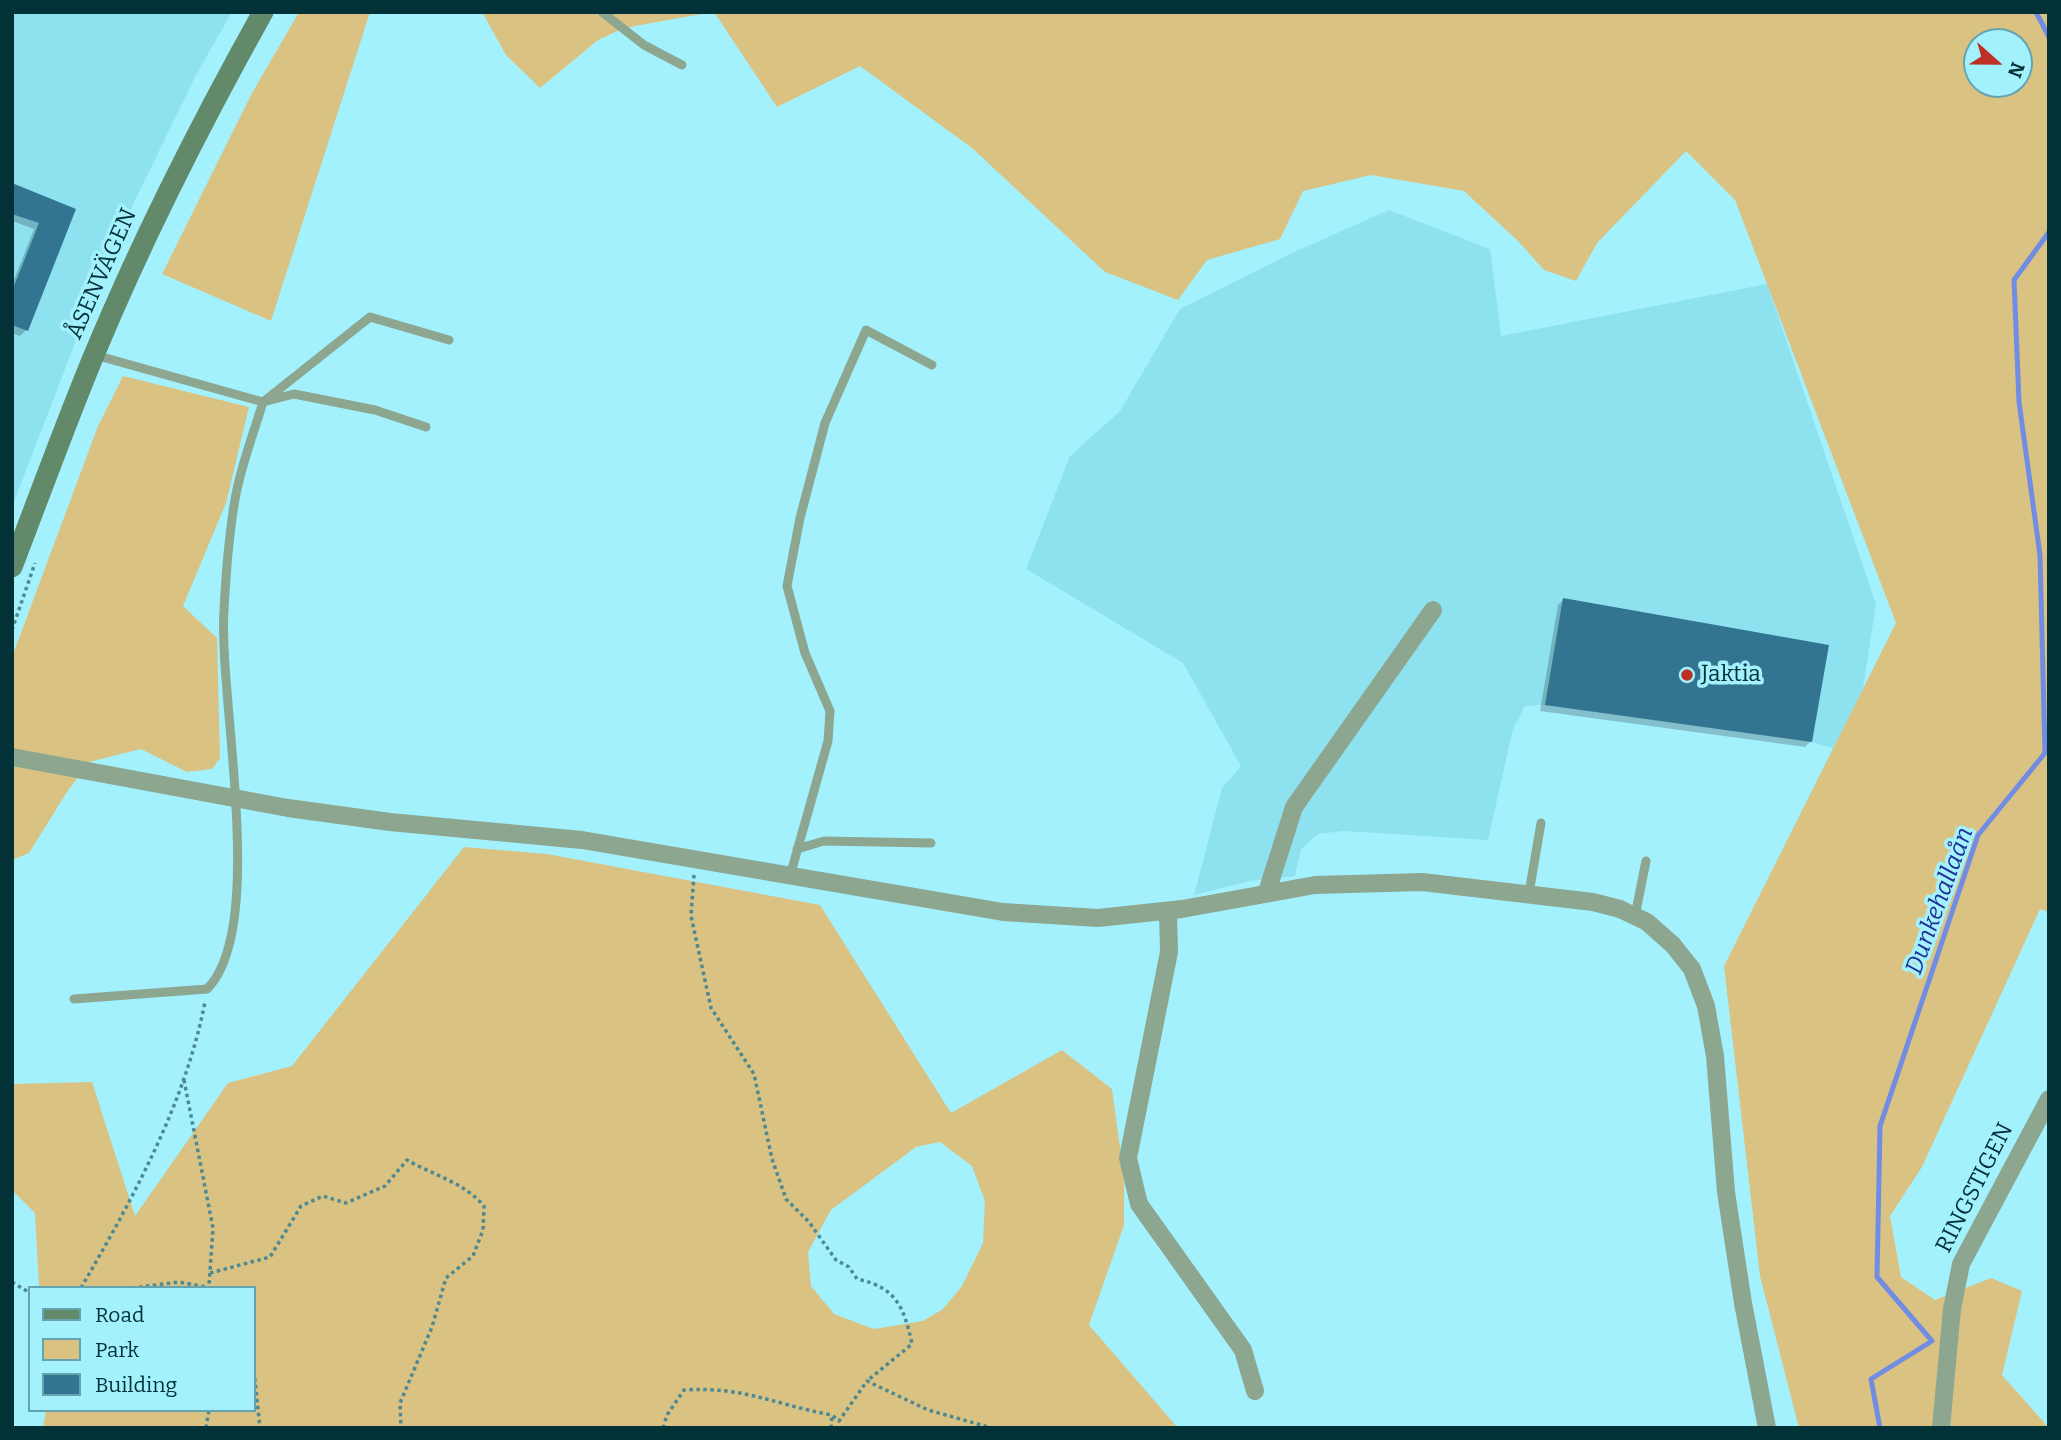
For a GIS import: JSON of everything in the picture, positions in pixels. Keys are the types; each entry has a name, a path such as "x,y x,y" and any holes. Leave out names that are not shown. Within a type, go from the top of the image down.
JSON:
{"street":[{"name":"ÅSENVÄGEN","path":"12,568 94,355 161,206 214,100 263,12"},
{"path":"1267,892 1294,807 1433,610"},
{"path":"12,757 237,800 390,822 582,840 1003,912 1098,918 1167,911 1315,885 1422,882 1593,902 1635,916 1647,922 1673,945 1692,969 1706,1006 1715,1056 1726,1192 1743,1303 1767,1428"},
{"path":"1167,911 1169,952 1128,1158 1139,1204 1243,1350 1255,1391"},
{"name":"RINGSTIGEN","path":"1941,1428 1952,1309 1961,1264 2049,1099"}],"lane":[{"path":"601,12 644,45 682,65"},
{"path":"74,999 207,989 220,977 232,928 237,800 224,613 236,494 263,402 370,317 449,341"},
{"path":"790,877 828,741 830,711 804,653 787,586 800,518 825,423 866,330 932,365"},
{"path":"94,355 263,402 294,394 375,410 426,427"},
{"path":"1530,893 1541,823"},
{"path":"797,849 824,841 931,843"},
{"path":"1635,916 1646,861"}],"path":[{"path":"12,631 33,575 38,552"},
{"path":"663,1428 667,1415 684,1390 710,1388 748,1392 832,1415 839,1421 867,1381 912,1344 906,1318 886,1288 874,1281 857,1279 849,1268 836,1260 809,1223 786,1199 772,1159 754,1074 711,1008 691,916 694,859"},
{"path":"82,1286 146,1174 196,1048 207,989"},
{"path":"183,1079 213,1228 210,1286"},
{"path":"210,1273 270,1257 301,1206 323,1196 346,1203 385,1186 407,1160 430,1174 471,1191 484,1206 483,1230 473,1256 446,1278 432,1326 400,1403 401,1428"},
{"path":"12,1282 28,1292"},
{"path":"148,1286 179,1282 204,1286"},
{"path":"867,1381 928,1410 992,1428"},
{"path":"256,1390 260,1428"},
{"path":"831,1428 832,1415"}],"shaded area":[{"path":"12,12 232,12 196,75 110,252 12,507"},
{"path":"1389,210 1490,249 1501,336 1767,284 1876,604 1853,754 1812,742 1545,705 1525,706 1513,729 1488,840 1344,831 1318,834 1301,849 1295,876 1250,881 1194,895 1222,788 1241,766 1183,663 1026,569 1070,456 1120,411 1180,309 1290,254"}],"green space":[{"path":"299,12 370,12 271,321 162,274 252,93"},
{"path":"482,12 713,12 624,28 598,40 540,88 506,55"},
{"path":"714,12 2049,12 2049,912 2040,909 1922,1167 1890,1216 1901,1277 1935,1300 1991,1278 2022,1291 2002,1375 2049,1428 1799,1428 1760,1276 1724,966 1896,623 1735,200 1686,151 1597,243 1576,281 1544,270 1518,241 1464,191 1371,175 1303,191 1280,239 1207,260 1178,300 1105,272 972,148 860,66 777,107"},
{"path":"123,376 249,407 226,503 183,606 217,638 220,758 212,769 187,772 141,749 89,762 29,853 12,860 12,758 16,753 12,745 12,657 98,426"},
{"path":"464,847 547,854 820,905 951,1113 1062,1050 1112,1089 1124,1177 1124,1225 1089,1325 1178,1428 43,1428 46,1412 256,1412 256,1286 39,1286 35,1213 12,1190 12,1084 92,1082 135,1216 228,1083 292,1066","holes":["940,1142 972,1166 985,1201 983,1243 962,1286 943,1309 923,1321 874,1329 834,1314 811,1286 808,1252 831,1210 916,1147"]}],"building":[{"path":"12,183 76,209 28,331 12,325 12,291 39,223 12,214"},
{"name":"Jaktia","path":"1563,598 1829,645 1812,742 1545,705"}],"waterway":[{"name":"Dunkehallaån","path":"2036,12 2049,37"},
{"name":"Dunkehallaån","path":"1880,1428 1871,1379 1932,1341 1877,1277 1880,1126 1978,835 2045,753 2040,555 2019,402 2014,280 2049,232"}],"place":[{"name":"Jaktia","path":"1687,675"}]}
